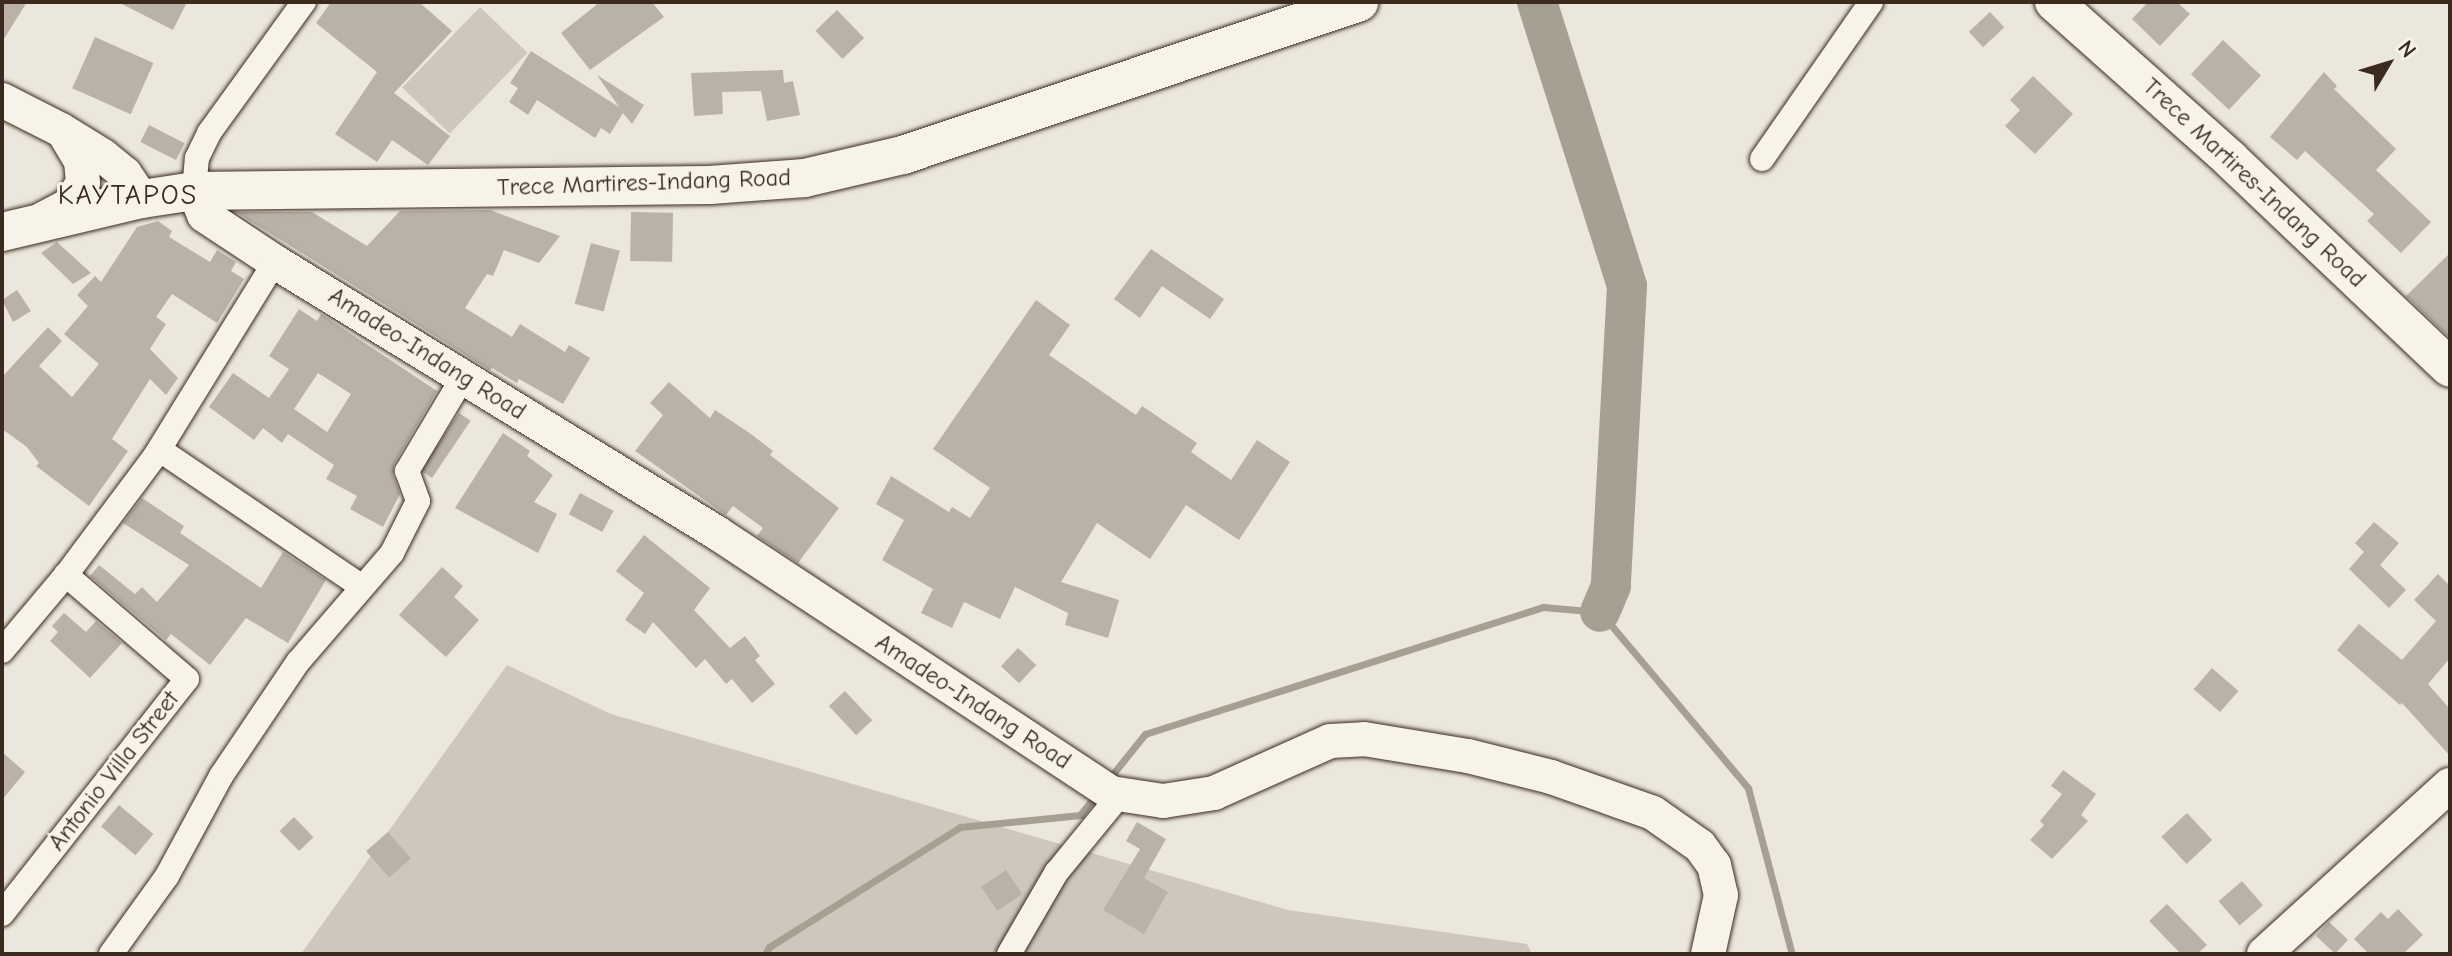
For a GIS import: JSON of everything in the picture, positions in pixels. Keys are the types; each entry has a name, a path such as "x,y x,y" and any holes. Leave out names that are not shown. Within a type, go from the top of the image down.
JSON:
{"main road":[{"name":"Trece Martires-Indang Road","path":"16,228 142,199 202,205 710,185 805,178 915,151 1359,2"},
{"name":"Trece Martires-Indang Road","path":"2054,2 2241,169 2450,368"}],"street":[{"path":"202,205 197,158 209,133 304,2"},
{"path":"1762,159 1871,2"},
{"path":"2,100 61,130 125,174 142,199"},
{"path":"16,228 63,210 81,191 81,161 61,130"},
{"name":"Amadeo-Indang Road","path":"202,205 275,262 717,533 1115,794 1163,801 1214,793 1330,741 1364,739 1468,756 1551,777 1653,813 1700,846 1714,865 1721,895 1708,954"},
{"path":"2,651 66,575 160,450 275,262"},
{"path":"111,954 167,876 197,827 221,776 298,662 392,553 418,501 407,471 463,377"},
{"path":"160,450 361,586"},
{"name":"Antonio Villa Street","path":"2,914 187,679 66,575"},
{"path":"2264,954 2450,785"},
{"path":"1009,954 1056,873 1115,794"}],"shaded area":[{"path":"480,7 527,53 450,133 402,88"},
{"path":"507,665 611,714 1288,910 1527,944 1532,954 301,954"}],"building":[{"path":"2,2 27,2 2,42"},
{"path":"118,2 187,2 173,30"},
{"path":"331,2 419,2 452,31 394,93 450,136 428,165 392,140 377,162 335,134 377,72 316,23"},
{"path":"600,2 652,2 664,17 590,70 561,33"},
{"path":"2148,2 2177,2 2190,14 2160,46 2132,19"},
{"path":"837,10 864,38 843,59 815,31"},
{"path":"1990,12 2004,27 1983,47 1969,32"},
{"path":"95,37 153,63 131,114 72,88"},
{"path":"2223,40 2261,75 2229,110 2191,74"},
{"path":"531,51 619,107 597,75 644,105 632,124 623,113 610,134 601,128 595,138 537,100 528,115 509,102 518,88 510,83"},
{"path":"783,70 784,83 793,81 800,115 767,121 761,91 722,92 723,114 694,116 691,73"},
{"path":"2324,72 2337,86 2334,89 2396,149 2376,170 2431,222 2401,253 2367,221 2374,214 2305,151 2297,160 2270,137"},
{"path":"2033,76 2073,114 2035,154 2005,126 2020,110 2010,100"},
{"path":"149,125 185,143 176,160 140,142"},
{"path":"490,210 560,236 539,263 504,250 493,276 487,274 465,308 512,337 520,324 565,352 569,345 590,358 563,404 519,379 517,383 492,368 490,370 236,212 312,212 367,246 400,211"},
{"path":"631,212 673,213 672,262 630,261"},
{"path":"158,221 172,231 169,237 210,262 217,250 236,262 231,271 244,279 217,323 172,294 156,317 166,324 150,349 178,378 166,395 150,379 112,439 128,451 89,506 36,466 39,463 27,447 2,429 2,377 48,327 62,341 39,366 72,397 99,364 64,334 88,306 77,295 95,276 101,282 137,227"},
{"path":"57,242 91,273 73,284 41,253"},
{"path":"591,243 620,251 604,312 575,304"},
{"path":"1151,249 1224,299 1210,319 1162,286 1140,318 1114,299"},
{"path":"2450,253 2450,338 2406,296"},
{"path":"17,290 31,311 13,322 2,300"},
{"path":"1036,300 1070,325 1049,355 1136,415 1142,406 1197,443 1191,452 1231,480 1257,440 1290,462 1239,540 1186,505 1150,559 1097,523 1061,582 1119,600 1108,638 1065,625 1068,613 1015,587 1000,619 964,602 952,628 921,613 933,589 882,560 904,520 876,504 891,476 949,512 952,507 970,518 990,488 933,449"},
{"path":"299,309 317,321 321,314 437,391 394,464 393,476 400,494 383,527 350,509 357,496 326,479 334,465 288,434 282,443 263,428 254,440 209,407 233,373 269,398 289,369 269,356","holes":["318,373 351,394 327,432 294,409"]},
{"path":"669,382 710,418 715,410 751,434 773,451 770,455 839,508 798,563 757,536 763,528 733,506 726,515 635,451 663,415 650,403"},
{"path":"459,413 471,421 432,478 420,470"},
{"path":"503,433 530,451 527,456 553,475 534,502 557,514 538,553 455,508"},
{"path":"580,493 614,511 602,532 569,514"},
{"path":"142,498 184,526 180,533 261,588 283,552 326,580 288,643 246,618 210,665 171,634 166,640 90,576 99,565 135,594 142,587 157,602 189,565 123,523"},
{"path":"2374,522 2399,543 2380,565 2406,590 2389,608 2349,569 2364,552 2355,543"},
{"path":"644,535 710,588 694,610 730,648 745,636 760,656 755,660 775,684 752,703 732,679 726,684 705,659 696,668 653,622 645,634 625,620 644,593 616,571"},
{"path":"442,567 463,586 454,597 479,620 446,657 399,615"},
{"path":"2438,574 2450,586 2450,658 2428,684 2450,709 2450,756 2402,703 2400,705 2337,650 2359,624 2402,660 2436,621 2414,600"},
{"path":"64,613 86,632 96,621 122,643 90,678 50,641 58,632 52,626"},
{"path":"1018,648 1036,665 1019,683 1001,666"},
{"path":"2212,668 2238,691 2220,712 2194,689"},
{"path":"845,691 872,720 856,735 829,706"},
{"path":"2,752 25,772 2,800"},
{"path":"2063,770 2096,794 2081,815 2088,821 2052,859 2030,840 2044,825 2040,821 2062,794 2051,786"},
{"path":"119,805 153,834 135,855 101,826"},
{"path":"2187,813 2212,840 2187,864 2161,837"},
{"path":"294,817 313,837 299,851 280,831"},
{"path":"1137,822 1166,839 1144,878 1168,892 1144,934 1103,910 1140,849 1126,841"},
{"path":"388,832 411,858 389,877 366,851"},
{"path":"1006,870 1022,894 997,911 981,887"},
{"path":"2242,881 2263,905 2240,925 2219,901"},
{"path":"2167,904 2207,945 2197,954 2181,954 2149,921"},
{"path":"2398,909 2423,935 2403,954 2369,954 2354,939 2381,912 2388,919"},
{"path":"2329,922 2348,940 2335,954 2316,936"}],"waterway":[{"path":"1537,2 1627,286 1611,586 1600,612"},
{"path":"1108,780 1145,734 1543,607 1600,612 1748,788 1792,954"},
{"path":"765,954 769,947 960,827 1080,815 1095,796"}],"district":[{"name":"KAYTAPOS","path":"128,195"}]}
